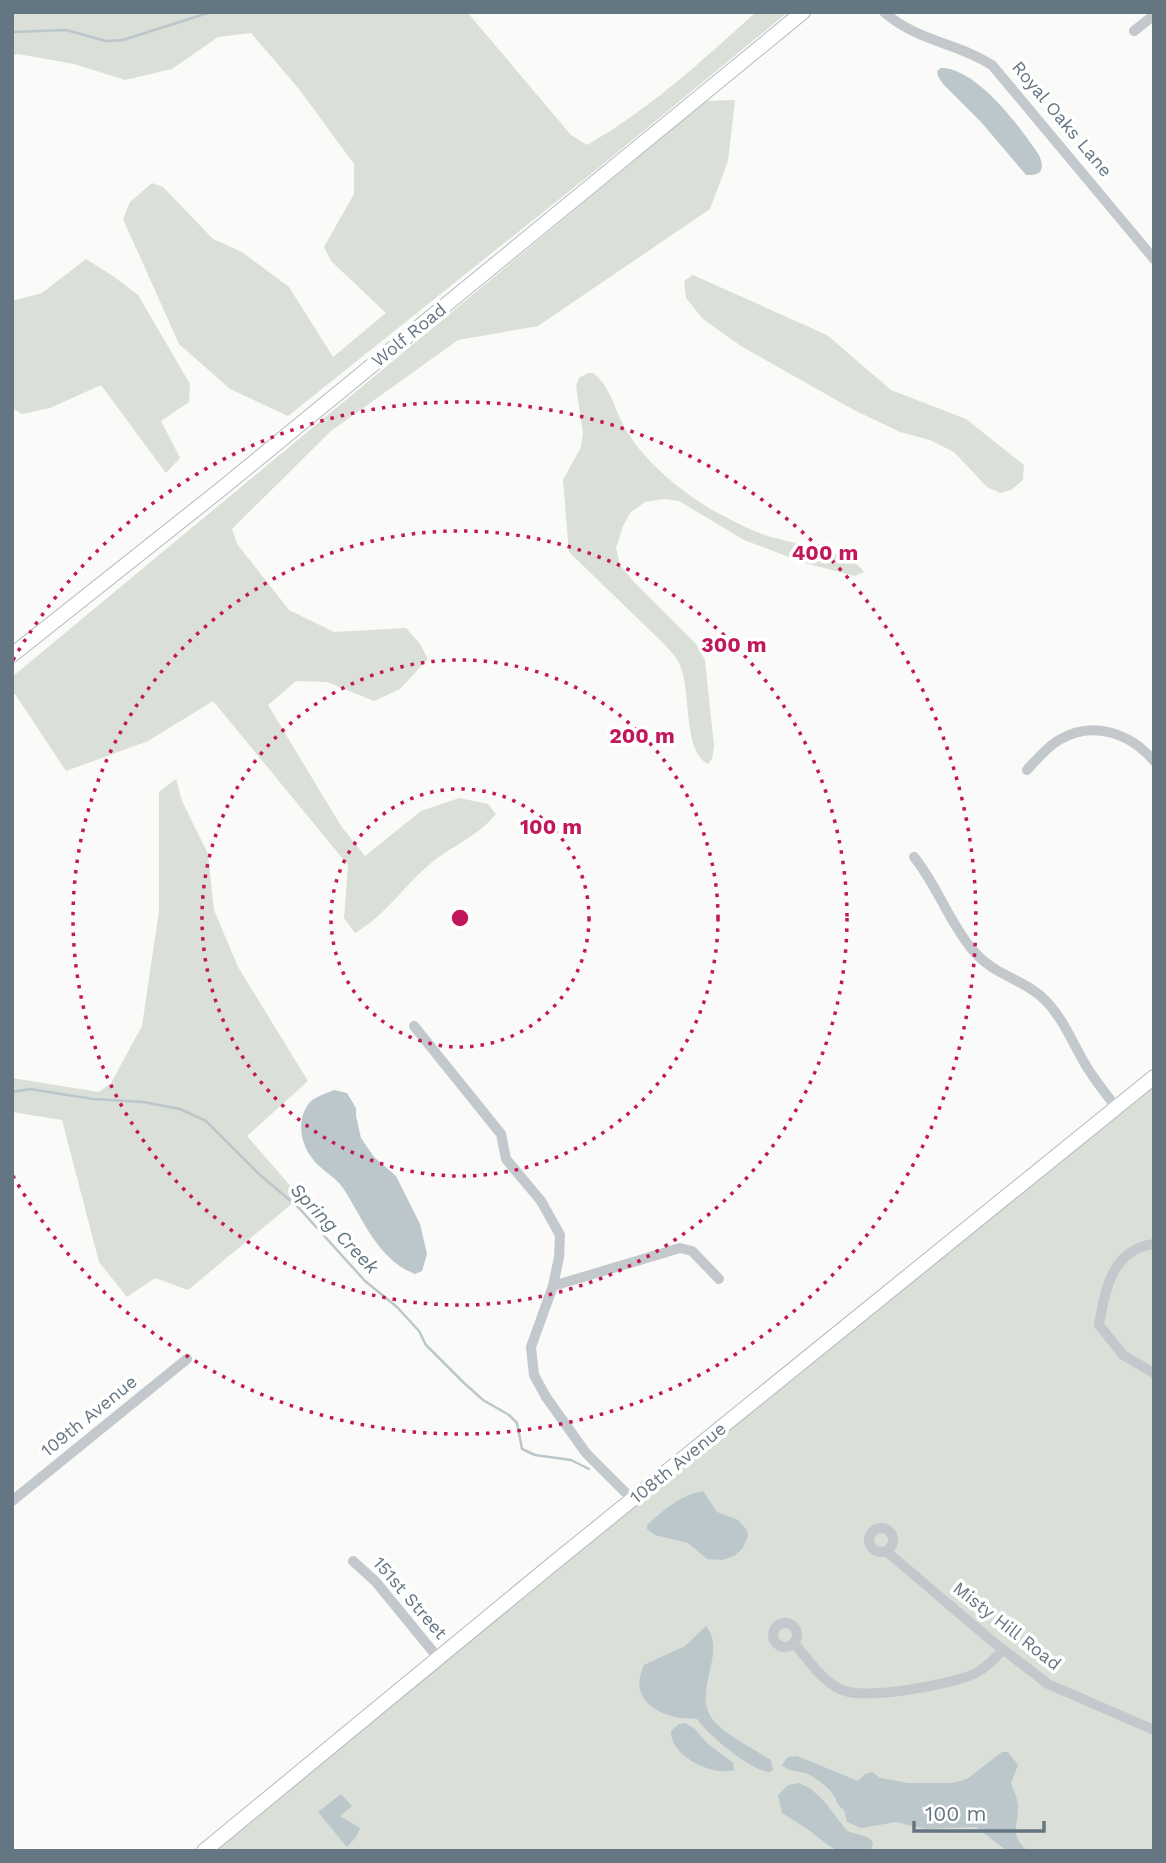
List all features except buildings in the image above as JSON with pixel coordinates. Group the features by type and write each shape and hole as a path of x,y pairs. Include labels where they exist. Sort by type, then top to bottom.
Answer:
{"street":[{"name":"Wolf Road","path":"12,655 220,490 803,12"},
{"name":"Royal Oaks Lane","path":"884,12 916,34 966,50 992,65 1154,259"},
{"path":"1134,31 1154,15"},
{"path":"1027,770 1060,740 1088,730 1123,735 1137,744 1154,761"},
{"path":"914,857 929,875 968,945 992,969 1043,998 1065,1025 1096,1082 1116,1107"},
{"path":"414,1027 501,1134 506,1159 541,1201 560,1235 553,1286 531,1347 534,1375 546,1397 586,1453 633,1500"},
{"name":"108th Avenue","path":"204,1851 1154,1077"},
{"path":"1154,1244 1139,1246 1114,1268 1099,1325 1123,1355 1154,1373"},
{"path":"553,1286 680,1248 692,1251 719,1279"},
{"name":"109th Avenue","path":"12,1501 187,1359"},
{"name":"Misty Hill Road","path":"886,1551 1048,1684 1154,1730"},
{"name":"151st Street","path":"353,1561 376,1582 439,1659"},
{"path":"794,1643 825,1679 854,1694 877,1694 958,1679 976,1673 1003,1649"}],"shaded area":[{"path":"12,12 467,12 571,135 587,145 654,100 756,12 788,12 602,165 288,416 230,389 179,344 123,219 130,202 152,183 163,187 213,239 242,252 289,287 333,357 386,313 331,261 324,247 354,194 354,164 299,89 251,33 218,37 172,69 125,80 74,64 18,54 12,56"},
{"path":"941,68 969,78 996,101 1039,155 1042,168 1039,173 1026,175 981,122 943,84 937,71"},
{"path":"735,100 728,161 710,209 538,326 458,340 331,431 232,529 237,544 289,610 334,632 406,628 420,644 428,659 400,689 374,701 327,682 296,681 268,705 341,826 365,856 421,811 459,798 488,804 496,814 475,834 435,860 377,917 355,933 344,918 348,865 213,701 148,741 66,771 15,694 12,695 12,677 706,101"},
{"path":"86,259 138,295 190,384 189,402 161,421 180,458 166,473 101,385 50,408 22,414 12,408 12,301 42,293"},
{"path":"693,275 827,335 891,390 966,419 1024,465 1023,480 1011,490 1000,493 987,487 954,452 930,440 900,432 854,410 741,346 703,319 686,298 684,281"},
{"path":"593,373 605,386 624,426 645,456 691,496 752,530 834,554 857,565 864,572 855,576 805,563 744,540 679,501 664,499 645,502 630,513 616,548 620,565 696,644 705,660 714,746 712,759 708,764 694,745 685,686 677,659 569,552 563,480 581,447 583,432 576,386 579,378"},
{"path":"176,779 182,801 208,854 214,910 238,967 308,1081 247,1136 300,1197 188,1290 155,1278 127,1297 99,1262 62,1120 12,1112 12,1078 99,1092 111,1083 142,1026 159,911 159,792"},
{"path":"1154,1078 1154,1851 211,1851"},
{"path":"334,1090 347,1093 356,1108 361,1138 374,1157 396,1176 420,1224 427,1254 422,1271 415,1274 391,1259 381,1249 343,1188 308,1152 302,1138 303,1115 312,1100"},
{"path":"703,1491 717,1512 738,1520 747,1530 748,1536 742,1549 734,1556 722,1560 707,1559 688,1543 655,1535 647,1529 647,1525 673,1504"},
{"path":"706,1626 712,1636 713,1648 707,1685 707,1709 713,1720 725,1731 771,1760 773,1770 769,1772 751,1765 730,1751 697,1719 665,1714 644,1699 639,1684 644,1665 685,1646"},
{"path":"685,1723 733,1763 734,1770 705,1767 677,1749 671,1731 679,1724"},
{"path":"1002,1752 1008,1752 1018,1765 1011,1783 1018,1804 1016,1835 1028,1851 1007,1851 976,1827 925,1829 896,1822 861,1828 847,1822 844,1810 823,1784 809,1775 782,1765 788,1757 797,1756 858,1781 865,1774 872,1772 880,1778 908,1783 952,1783 967,1779"},
{"path":"799,1783 811,1789 824,1801 847,1831 867,1837 873,1842 872,1848 869,1851 838,1851 782,1813 778,1795 788,1785"},
{"path":"341,1794 352,1806 340,1816 360,1828 347,1847 318,1812"}],"waterway":[{"path":"12,32 66,30 106,41 123,40 211,12"},
{"name":"Spring Creek","path":"12,1092 30,1089 93,1099 143,1102 180,1109 206,1121 260,1175 299,1208 365,1281 397,1307 419,1331 426,1345 463,1382 483,1400 509,1415 517,1423 522,1449 535,1455 571,1460 589,1469"}]}
